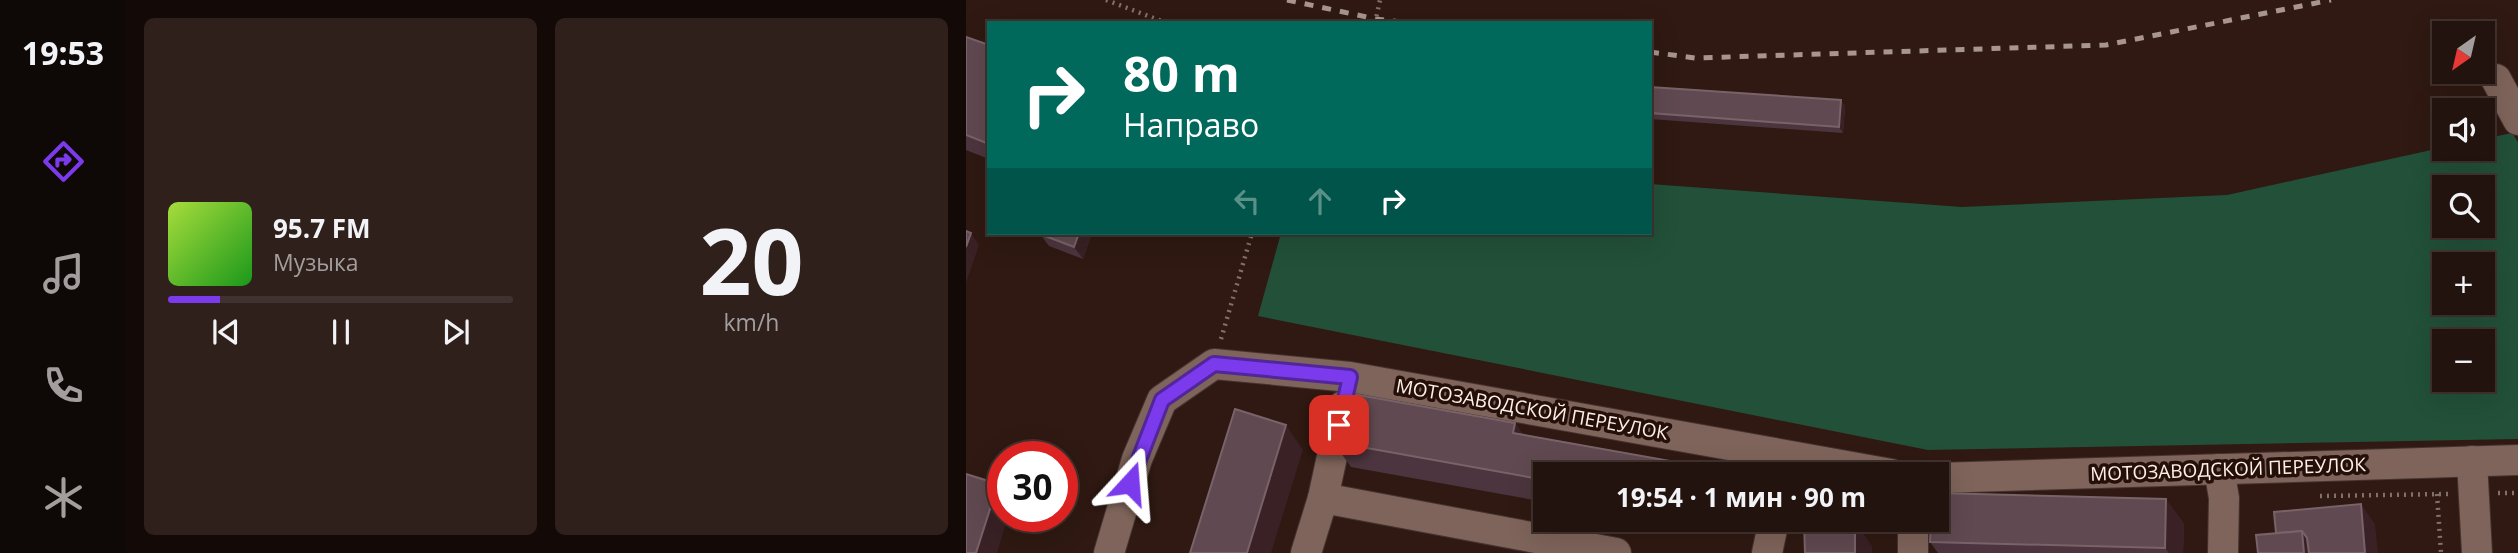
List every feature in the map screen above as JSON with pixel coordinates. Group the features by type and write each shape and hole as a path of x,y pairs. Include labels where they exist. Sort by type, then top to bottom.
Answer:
{"street":[{"path":"2496,79 2518,120"},
{"path":"1109,553 1137,459 1162,400 1214,364"},
{"name":"МОТОЗАВОДСКОЙ ПЕРЕУЛОК","path":"1214,364 1350,377 1775,462"},
{"path":"1306,553 1323,498 1350,377"},
{"name":"МОТОЗАВОДСКОЙ ПЕРЕУЛОК","path":"1949,478 2518,460"},
{"path":"2472,461 2477,553"},
{"path":"2220,469 2224,498 2223,553"},
{"path":"1323,498 1616,553"},
{"path":"1767,553 1771,532"},
{"path":"1913,532 1913,553"}],"path":[{"path":"1105,0 1162,21"},
{"path":"1375,21 1380,0"},
{"path":"1214,364 1251,235"},
{"path":"2317,496 2518,493"},
{"path":"2437,494 2441,553"}],"green space":[{"path":"2512,133 2518,142 2518,439 1928,450 1258,316 1280,235 1652,235 1652,184 1962,207 2227,195 2432,150 2432,161 2495,161 2495,137"}],"building":[{"path":"966,37 987,44 987,143 966,135"},
{"path":"1652,87 1841,100 1839,127 1652,113"},
{"path":"966,231 971,233 966,247"},
{"path":"1043,235 1078,235 1074,247"},
{"path":"1342,392 1515,423 1513,433 1676,462 1533,462 1533,478 1333,442"},
{"path":"1235,409 1286,425 1247,553 1190,553"},
{"path":"966,474 987,481 987,518 976,553 966,553"},
{"path":"1949,493 2166,499 2165,548 1930,542 1930,532 1949,532"},
{"path":"2361,504 2365,553 2309,553 2307,538 2302,531 2276,533 2274,512"},
{"path":"2302,531 2304,553 2258,553 2256,535"},
{"path":"1804,532 1855,532 1855,553 1805,553"}],"railway":[{"path":"1287,0 1394,21"},
{"path":"1652,52 1695,58 2106,45 2331,0"}],"route":[{"path":"1130,483 1137,459 1162,400 1214,364 1350,377 1339,425"}]}
